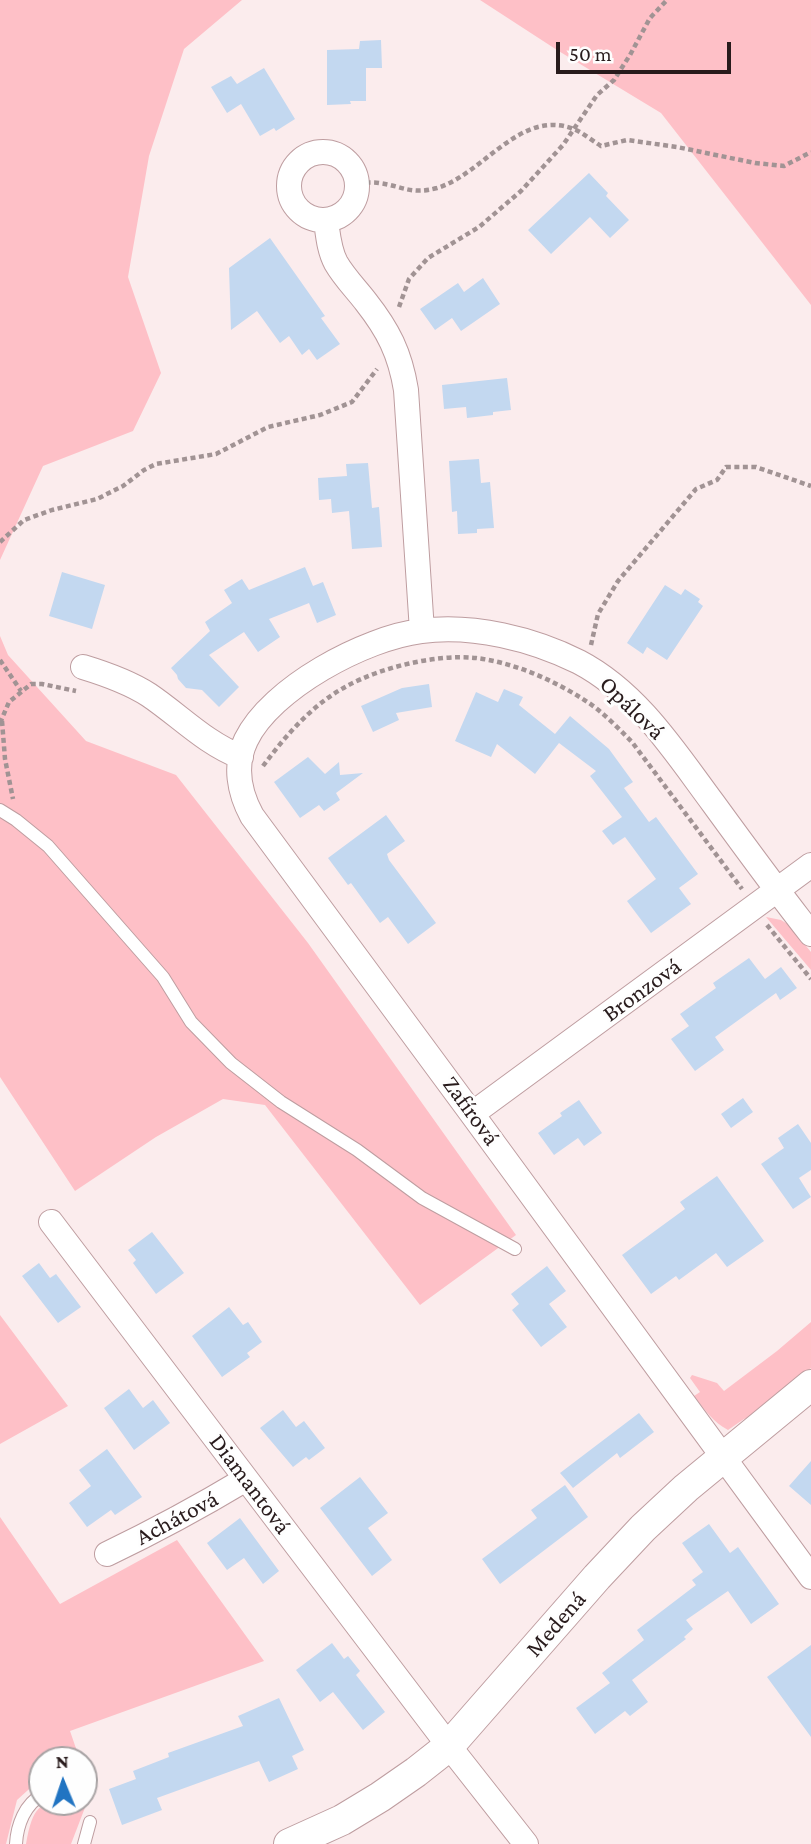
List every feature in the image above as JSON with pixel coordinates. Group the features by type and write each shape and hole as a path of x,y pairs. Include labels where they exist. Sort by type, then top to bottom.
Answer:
{"street":[{"path":"319,152 340,157 355,173 357,183 356,194 346,212 326,221 303,214 290,195 289,184 298,162 319,152"},
{"path":"326,221 336,262 383,325 402,366 406,390 422,631"},
{"name":"Opálová","path":"309,676 328,664 375,643 422,631 476,632 505,636 530,642 581,663 625,696 648,718 811,934"},
{"path":"83,667 126,682 149,695 222,750 241,757"},
{"name":"Zafírová","path":"309,676 289,691 257,723 246,740 239,781 243,800 252,816 811,1577"},
{"name":"Bronzová","path":"472,1114 811,866"},
{"name":"Diamantová","path":"51,1222 526,1844"},
{"name":"Medená","path":"291,1844 342,1820 380,1797 449,1746 643,1528 686,1488 811,1385"},
{"name":"Achátová","path":"107,1554 175,1520 246,1479"}],"lane":[{"path":"0,810 48,846 163,977 191,1022 231,1063 281,1102 357,1150 422,1198 514,1249"},
{"path":"16,1844 21,1821 28,1806"},
{"path":"84,1844 90,1822"}],"path":[{"path":"0,542 24,520 97,499 156,464 216,454 268,427 320,415 352,402 395,346 396,323 402,295 409,279 428,258 479,227 521,191 563,145 597,95 614,80 650,18 667,0"},
{"path":"357,183 379,183 420,191 438,187 460,178 527,130 547,124 574,129 601,146 627,140 755,163 784,166 811,152"},
{"path":"591,670 591,643 598,614 618,581 696,489 717,480 726,467 756,467 811,486"},
{"path":"259,775 282,741 303,719 346,686 377,673 411,664 474,658 503,663 563,687 591,704 623,733 743,890"},
{"path":"0,660 21,691"},
{"path":"16,820 1,722 9,702 31,684 81,692"},
{"path":"764,922 811,978"}],"shaded area":[{"path":"0,0 242,0 184,49 149,156 128,277 161,373 133,431 43,466 0,560"},
{"path":"480,0 811,0 811,305 661,113"},
{"path":"0,636 8,655 86,741 176,775 308,943 516,1235 420,1305 265,1105 223,1099 156,1137 75,1191 0,1077"},
{"path":"766,917 789,925 811,952 811,970"},
{"path":"0,1315 68,1406 0,1444"},
{"path":"811,1322 811,1368 756,1415 744,1419 728,1430 713,1419 694,1396 700,1392 690,1378 692,1375 717,1383 724,1391"},
{"path":"0,1517 60,1604 177,1540 264,1661 70,1731 75,1746 28,1746 28,1790 17,1800 6,1844 0,1844"},
{"path":"82,1816 71,1844 26,1844 33,1818"}],"building":[{"path":"381,40 382,68 366,68 366,101 327,105 327,50 359,49 360,41"},
{"path":"264,68 295,119 276,131 274,128 260,136 241,104 227,113 211,87 231,76 237,84"},
{"path":"589,173 629,220 610,238 590,217 551,254 528,230"},
{"path":"270,238 325,316 321,318 340,344 317,360 309,349 302,355 289,336 280,343 257,311 231,330 229,268"},
{"path":"483,278 500,304 461,331 452,318 435,330 420,309 458,283 464,292"},
{"path":"507,378 511,410 467,418 466,407 444,409 442,385"},
{"path":"479,459 481,483 490,482 494,528 477,529 477,533 458,534 457,511 452,512 449,461"},
{"path":"368,463 372,508 379,507 382,547 352,549 349,511 332,513 331,499 319,500 318,478 347,476 346,464"},
{"path":"305,567 313,586 323,582 336,615 317,623 309,603 269,619 280,637 258,652 244,632 209,655 239,687 219,707 202,690 186,688 171,668 210,631 205,622 232,603 224,590 242,579 249,590"},
{"path":"62,572 105,585 92,629 49,616"},
{"path":"665,585 681,595 685,589 700,599 698,602 703,606 667,660 647,647 643,654 627,643"},
{"path":"429,684 432,707 396,713 399,720 373,732 361,706 402,688"},
{"path":"504,689 523,697 519,705 555,734 570,716 609,749 633,782 624,788 649,822 656,817 698,874 679,888 691,904 651,933 627,901 656,879 625,837 613,845 602,831 622,817 590,776 596,771 559,743 535,774 497,744 491,757 455,741 476,692 498,702"},
{"path":"308,757 325,774 339,762 340,775 363,773 336,793 340,800 324,811 319,805 300,818 274,782"},
{"path":"386,815 405,841 387,854 389,860 436,923 408,944 388,917 380,923 351,883 348,885 328,858"},
{"path":"749,958 765,979 781,967 797,988 780,1000 776,993 715,1037 724,1050 695,1071 671,1039 689,1026 680,1014 716,988 713,983"},
{"path":"743,1098 753,1112 731,1128 721,1114"},
{"path":"579,1100 602,1133 584,1146 578,1138 554,1155 538,1133"},
{"path":"798,1124 811,1143 811,1170 799,1178 811,1197 793,1209 761,1164 784,1148 778,1138"},
{"path":"717,1176 764,1241 727,1267 716,1253 679,1280 676,1276 651,1294 622,1255 685,1209 680,1202"},
{"path":"152,1232 184,1273 156,1294 133,1263 136,1260 128,1250"},
{"path":"39,1263 50,1278 56,1274 81,1307 58,1323 22,1276"},
{"path":"547,1266 566,1291 549,1304 567,1327 541,1347 512,1310 519,1304 511,1294"},
{"path":"229,1307 243,1325 248,1322 262,1342 247,1353 250,1357 222,1377 192,1336"},
{"path":"129,1389 143,1408 153,1400 170,1423 134,1450 104,1408"},
{"path":"283,1410 296,1427 304,1421 325,1448 309,1460 306,1457 293,1467 260,1428"},
{"path":"639,1413 654,1432 620,1458 617,1453 573,1488 560,1473"},
{"path":"107,1449 142,1497 115,1515 111,1510 87,1527 69,1503 91,1486 79,1470"},
{"path":"811,1461 811,1505 789,1486"},
{"path":"360,1477 388,1513 368,1528 392,1560 372,1576 320,1508"},
{"path":"565,1485 588,1517 500,1584 482,1559 537,1518 531,1510"},
{"path":"240,1518 279,1571 263,1584 244,1558 227,1570 207,1543"},
{"path":"709,1524 730,1553 738,1547 779,1604 751,1624 728,1591 686,1620 693,1629 684,1637 686,1639 632,1680 648,1702 630,1716 625,1711 595,1734 576,1708 610,1683 602,1673 644,1640 637,1630 696,1585 692,1580 703,1572 682,1543"},
{"path":"332,1643 344,1659 348,1656 360,1671 356,1675 385,1712 363,1730 333,1692 320,1702 296,1670"},
{"path":"811,1645 811,1737 767,1677"},
{"path":"279,1698 304,1750 292,1756 298,1769 269,1782 259,1761 157,1798 162,1810 122,1825 109,1789 136,1779 133,1771 169,1757 168,1753 243,1726 238,1716"}]}
